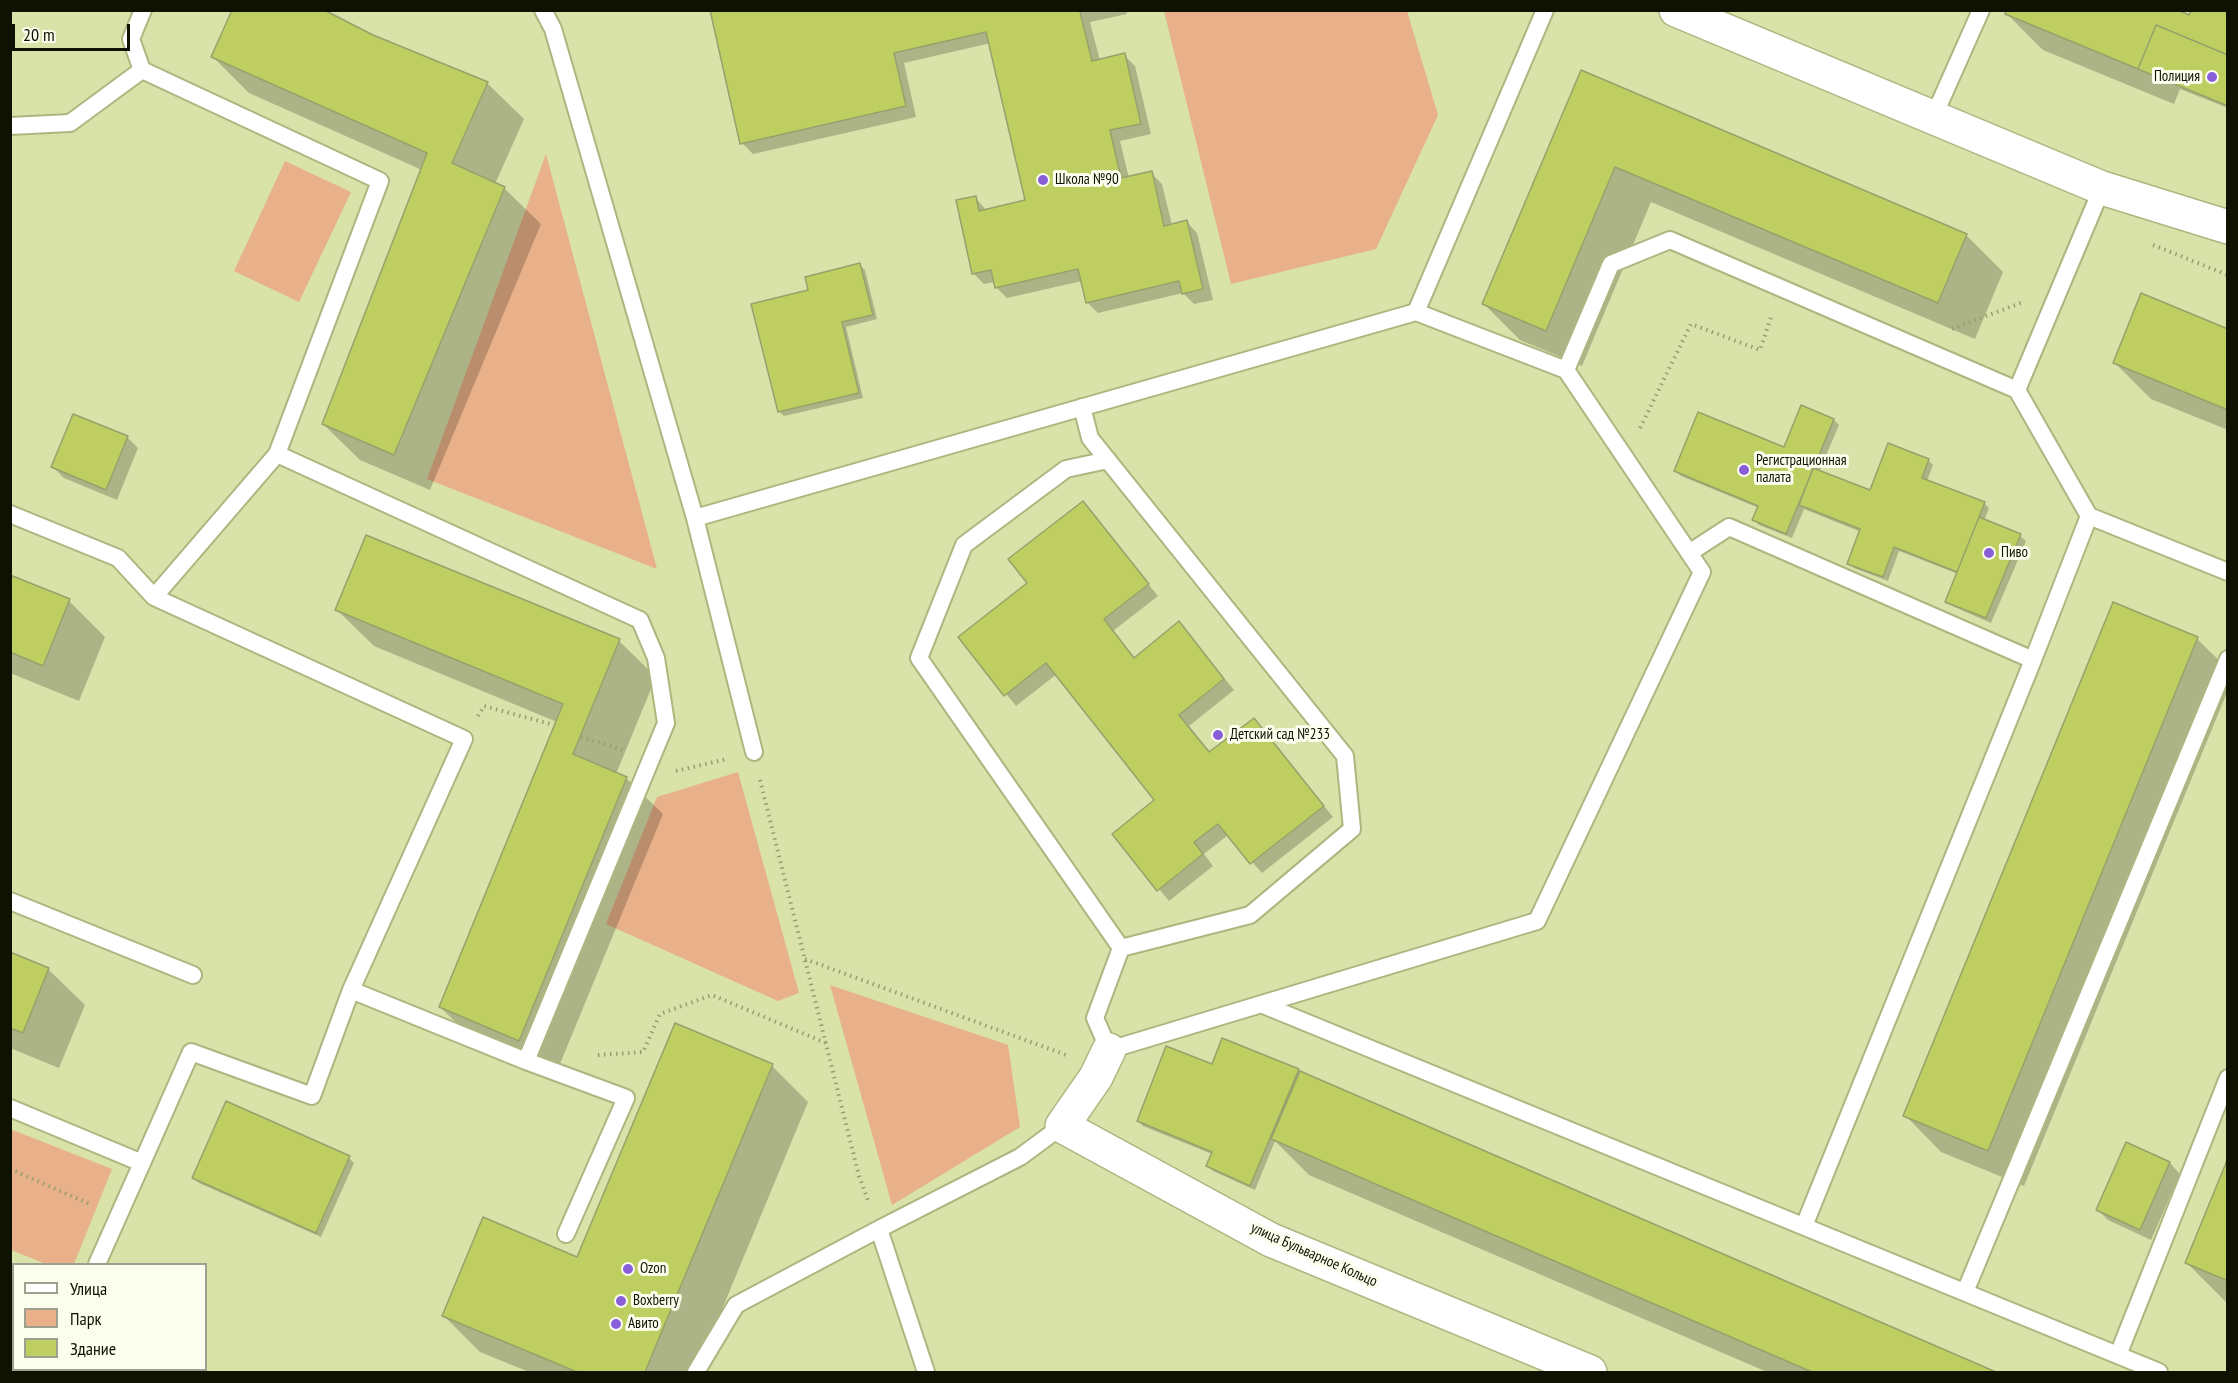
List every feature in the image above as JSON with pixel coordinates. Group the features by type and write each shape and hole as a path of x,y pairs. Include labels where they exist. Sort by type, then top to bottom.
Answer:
{"street":[{"path":"1676,10 2102,188 2228,227"},
{"path":"1062,1126 1105,1059"},
{"name":"улица Бульварное Кольцо","path":"1062,1126 1271,1240 1590,1372"}],"lane":[{"path":"143,10 131,39 142,70 380,181 277,454 154,597"},
{"path":"543,10 553,29 695,518 753,752"},
{"path":"1416,312 1545,10"},
{"path":"1933,118 1981,10"},
{"path":"10,126 70,123 142,70"},
{"path":"2017,390 2102,188"},
{"path":"1566,370 1611,264 1670,240 2017,390 2089,516 2228,573"},
{"path":"695,518 1416,312 1566,370 1702,572 1537,921 1261,1004 1105,1059 1095,1018 1121,948"},
{"path":"1082,407 1090,438 1345,756 1352,829 1250,915 1121,948"},
{"path":"277,454 640,620 656,657 666,723 526,1061"},
{"path":"1108,460 1066,469 963,545 919,658 1121,948"},
{"path":"10,514 118,558 154,597 464,739 351,990 312,1096 191,1052 97,1263"},
{"path":"1804,1226 2089,516"},
{"path":"1689,553 1729,527 2033,660"},
{"path":"1965,1292 2228,658"},
{"path":"10,901 193,975"},
{"path":"351,990 526,1061 626,1098 566,1234"},
{"path":"1261,1004 2159,1372"},
{"path":"2118,1355 2228,1078"},
{"path":"10,1108 142,1163"},
{"path":"696,1372 736,1305 1020,1157 1062,1126"},
{"path":"879,1229 927,1372"}],"path":[{"path":"2142,241 2228,275"},
{"path":"1626,458 1691,324 1760,350 1781,288"},
{"path":"1912,344 2060,289"},
{"path":"464,739 484,706 554,725"},
{"path":"581,736 652,759"},
{"path":"644,779 753,752 859,1176 879,1229"},
{"path":"805,959 1105,1059"},
{"path":"596,1056 643,1052 660,1014 712,995 826,1043"},
{"path":"10,1169 118,1217"}],"green space":[{"path":"1164,11 1407,11 1438,115 1376,249 1231,284"},
{"path":"546,154 657,569 427,479"},
{"path":"285,161 351,192 299,302 234,271"},
{"path":"738,772 799,993 778,1001 606,924 657,797"},
{"path":"830,985 1008,1045 1020,1127 892,1205"},
{"path":"10,1129 112,1169 74,1263 44,1263 11,1250"}],"building":[{"path":"232,10 324,10 373,35 488,82 452,163 505,187 394,455 322,424 427,153 211,57"},
{"path":"710,10 1085,10 1080,12 1092,61 1125,53 1141,124 1110,130 1121,178 1152,171 1164,226 1187,220 1203,289 1182,294 1179,281 1086,303 1078,269 995,288 991,270 972,274 956,200 976,196 979,211 1025,200 986,32 894,53 906,106 740,144"},
{"path":"2006,10 2178,10 2189,15 2191,10 2228,10 2228,55 2156,25 2138,69 2005,14"},
{"path":"2156,25 2228,55 2228,106 2138,69"},
{"path":"1581,70 1967,234 1938,303 1615,167 1546,331 1482,304"},
{"path":"860,263 873,315 842,322 859,393 778,412 751,304 808,290 805,277"},
{"path":"2141,293 2228,329 2228,410 2113,363"},
{"name":"Регистрационная палата","path":"1801,405 1834,419 1786,534 1752,520 1758,506 1674,471 1698,412 1784,447"},
{"path":"73,414 128,436 106,490 51,467"},
{"path":"1888,443 1929,459 1922,478 1985,502 1957,572 1894,547 1883,577 1847,564 1860,529 1799,505 1813,468 1870,490"},
{"path":"1083,501 1149,584 1104,619 1134,658 1179,621 1224,679 1179,715 1209,752 1254,718 1324,806 1250,864 1218,824 1194,842 1203,854 1157,891 1112,834 1154,800 1136,777 1046,663 1004,696 958,637 1027,583 1008,559"},
{"name":"Пиво","path":"1979,517 2021,534 1986,618 1945,602"},
{"path":"366,535 620,639 573,754 627,777 519,1041 439,1007 563,704 335,610"},
{"path":"10,575 70,599 43,666 10,652"},
{"path":"2113,602 2198,637 1988,1151 1903,1116"},
{"path":"10,952 49,968 23,1033 10,1028"},
{"path":"675,1023 773,1064 645,1372 577,1372 442,1316 483,1217 577,1257"},
{"path":"1222,1038 1299,1069 1250,1186 1206,1166 1212,1152 1137,1121 1166,1046 1212,1064"},
{"path":"1300,1071 1996,1372 1812,1372 1271,1139"},
{"path":"226,1101 350,1156 316,1233 192,1178"},
{"path":"2126,1142 2170,1162 2140,1230 2096,1210"},
{"path":"2228,1158 2228,1281 2185,1263"}],"place":[{"name":"Полиция","path":"2212,77"},
{"name":"Школа №90","path":"1043,180"},
{"name":"Регистрационная палата","path":"1744,470"},
{"name":"Пиво","path":"1989,553"},
{"name":"Детский сад №233","path":"1218,735"},
{"name":"Ozon","path":"628,1269"},
{"name":"Boxberry","path":"621,1301"},
{"name":"Авито","path":"616,1324"}]}
